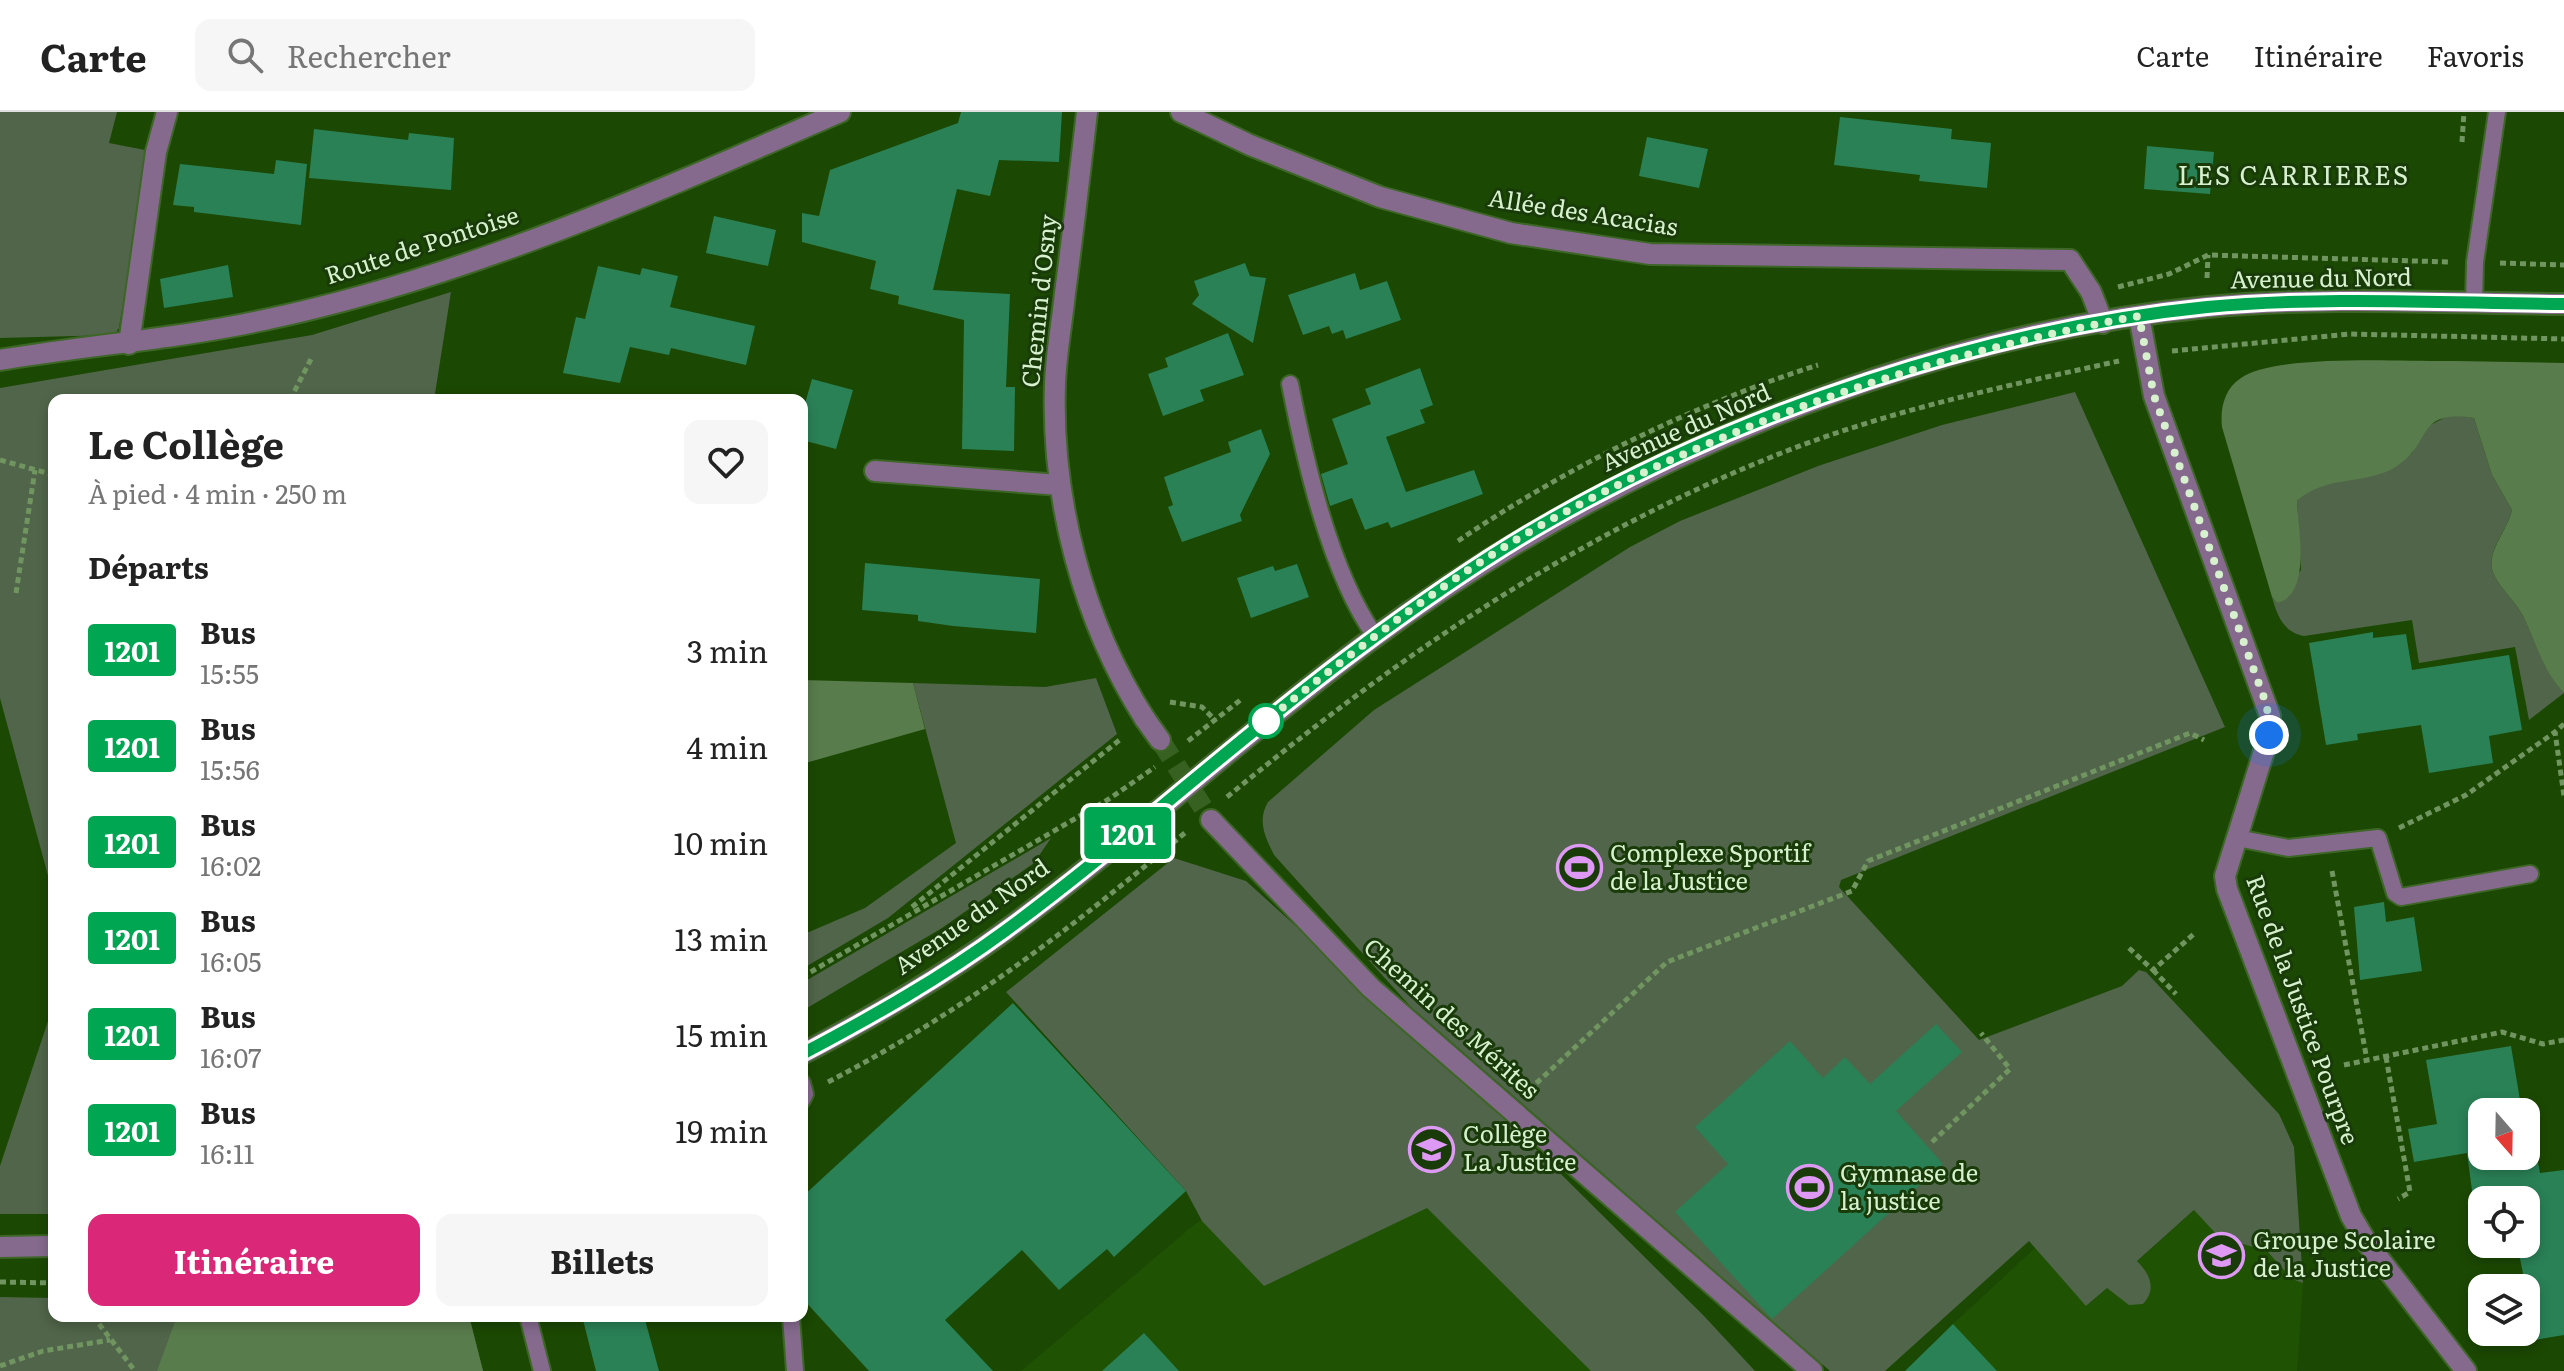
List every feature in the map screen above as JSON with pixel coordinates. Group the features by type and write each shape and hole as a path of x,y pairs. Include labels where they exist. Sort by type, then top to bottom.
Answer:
{"street":[{"path":"129,344 156,152 167,112"},
{"name":"Route de Pontoise","path":"0,360 129,344 265,320 414,279 670,186 840,112"},
{"name":"Chemin d'Osny","path":"1087,112 1055,384 1060,485 1077,565 1114,667 1145,719"},
{"name":"Allée des Acacias","path":"1181,112 1250,145 1380,197 1511,233 1650,254 2070,260 2091,292 2103,323"},
{"name":"Avenue du Nord","path":"808,1051 874,1016 1006,931 1375,636 1472,569 1552,519 1725,436 1816,399 1930,363 2139,316 2262,304 2564,304"},
{"name":"Rue de la Justice Pourpre","path":"2139,316 2154,396 2270,716 2269,735 2225,876 2227,889 2351,1216 2367,1243 2466,1371"},
{"path":"875,471 1060,485"},
{"path":"1145,719 1160,740"},
{"name":"Chemin des Mérites","path":"1203,823 1371,988 1812,1371"},
{"path":"0,1247 48,1246"}],"lane":[{"path":"2474,303 2475,262 2497,112"},
{"path":"1290,384 1306,468 1358,612 1375,636"},
{"path":"2237,838 2288,848 2378,838 2395,893 2401,897 2530,874"},
{"path":"530,1322 542,1371"},
{"path":"791,1322 795,1371"}],"path":[{"path":"2208,255 2564,265"},
{"path":"1225,799 1346,704 1498,596 1664,503 1771,457 1848,429 1953,398 2145,355 2350,334 2564,339"},
{"path":"293,394 312,357"},
{"path":"0,460 48,473"},
{"path":"16,593 35,470"},
{"path":"1131,696 1202,707 1215,720 1182,745"},
{"path":"898,918 1145,719"},
{"path":"2378,838 2466,795 2564,724"},
{"path":"2555,732 2564,796"},
{"path":"1511,1107 1652,973 1687,951 1852,891 1868,861 2190,733 2204,740"},
{"path":"808,973 898,918 1109,799 1160,763"},
{"path":"808,1090 870,1060 986,989 1059,938 1203,823"},
{"path":"2332,871 2367,1060"},
{"path":"2153,970 2195,933"},
{"path":"2129,948 2176,994"},
{"path":"2344,1065 2502,1032 2543,1044 2564,1040"},
{"path":"1932,1142 2010,1069 1981,1033"},
{"path":"2386,1057 2410,1192 2398,1199"},
{"path":"0,1282 48,1283"},
{"path":"97,1322 135,1371"},
{"path":"0,1366 43,1351 110,1340"}],"shaded area":[{"path":"0,112 117,112 109,143 145,150 146,163 119,328 114,335 0,338"},
{"path":"451,292 435,394 48,394 48,876 0,698 0,388 312,335"},
{"path":"2344,360 2564,363 2564,693 2545,666 2523,616 2497,581 2492,569 2493,554 2512,510 2492,475 2474,418 2442,418 2433,423 2416,448 2397,466 2373,476 2321,487 2297,501 2299,574 2288,597 2277,603 2272,597 2222,427 2223,406 2231,388 2241,378 2259,370 2283,365"},
{"name":"Complexe Sportif de la Justice","path":"2075,392 2225,727 1841,880 1839,887 1979,1040 2122,986 2139,970 2146,972 2279,1114 2294,1147 2303,1283 2292,1279 2267,1251 2219,1237 2194,1210 2137,1261 2151,1287 2143,1304 2129,1305 2107,1288 2086,1306 2029,1241 1885,1371 1830,1371 1410,1006 1274,855 1265,835 1263,816 1268,802 1374,710 1630,547 1680,521 1818,466 1942,425"},
{"path":"2451,414 2474,418 2492,475 2512,510 2493,554 2492,569 2497,581 2523,616 2545,665 2564,693 2529,720 2515,647 2419,663 2412,620 2304,636 2286,627 2272,597 2277,603 2301,570 2297,501 2312,488 2354,478 2412,453 2425,428"},
{"path":"1096,678 1117,734 888,918 808,965 808,932 865,908 956,843 913,683 1045,687"},
{"path":"808,680 913,683 925,729 808,762"},
{"path":"1051,838 1034,863 942,928 808,1007 808,980"},
{"path":"1174,858 1246,881 1460,1074 1704,1316 1755,1371 1591,1371 1427,1208 1264,1286 1202,1221 1186,1191 1006,992"},
{"path":"48,1021 48,1214 0,1214 0,1166"},
{"name":"Collège La Justice","path":"1460,1074 1704,1316 1755,1371 1021,1371 1195,1224"},
{"name":"Groupe Scolaire de la Justice","path":"2261,1151 2303,1283 2297,1371 1932,1371 1953,1324 2035,1248 2087,1306"},
{"path":"0,1297 48,1298 48,1322 471,1322 483,1371 0,1371"},
{"path":"175,1322 471,1322 483,1371 157,1371"}],"building":[{"path":"961,112 1062,112 1059,162 999,160 990,196 957,189 933,290 1010,294 1006,387 1015,387 1014,451 962,449 964,320 898,304 899,296 870,289 876,261 802,242 802,213 819,216 830,170 958,123"},
{"path":"1840,117 1952,129 1951,139 1991,143 1987,188 1919,181 1920,175 1834,165"},
{"path":"314,129 408,140 409,133 454,138 451,190 309,178"},
{"path":"1647,137 1708,149 1699,188 1639,176"},
{"path":"2147,146 2214,152 2210,194 2144,189"},
{"path":"276,160 307,164 301,225 194,212 194,207 173,205 180,164 274,174"},
{"path":"714,216 776,230 768,266 706,253"},
{"path":"1245,263 1250,276 1266,278 1253,343 1192,304 1199,295 1194,281"},
{"path":"228,265 233,297 164,308 160,279"},
{"path":"598,266 640,275 642,268 678,276 670,307 755,326 746,365 671,348 669,355 630,347 620,383 563,373 576,317 585,319"},
{"path":"1355,273 1360,290 1387,281 1401,320 1346,339 1343,330 1332,334 1329,326 1303,335 1288,295"},
{"path":"1228,333 1244,375 1200,390 1204,401 1163,416 1148,374 1168,367 1165,358"},
{"path":"1420,368 1433,405 1420,410 1425,423 1386,437 1406,492 1474,470 1483,494 1391,528 1388,522 1365,530 1352,498 1330,506 1321,474 1348,464 1332,419 1371,404 1365,389"},
{"path":"812,379 853,390 836,449 808,442 808,394"},
{"path":"1261,429 1270,454 1240,515 1242,521 1182,542 1168,507 1173,505 1164,477 1231,452 1228,442"},
{"path":"865,563 1040,579 1036,633 953,626 918,621 918,615 862,610"},
{"path":"1297,564 1309,597 1251,618 1237,578 1273,566 1275,571"},
{"path":"2373,632 2373,638 2406,634 2412,670 2509,655 2522,730 2489,736 2493,763 2429,773 2421,725 2357,734 2358,740 2326,745 2309,643"},
{"path":"2384,902 2386,922 2414,917 2422,971 2360,980 2354,907"},
{"path":"1013,1003 1186,1191 1114,1257 1107,1249 1059,1290 1022,1250 945,1320 993,1371 869,1371 808,1305 808,1191"},
{"name":"Gymnase de la justice","path":"1936,1024 1962,1052 1896,1111 1943,1164 1772,1319 1675,1212 1728,1164 1695,1127 1790,1041 1823,1078 1845,1057 1870,1084"},
{"path":"2511,1046 2520,1098 2468,1098 2468,1160 2467,1153 2414,1162 2408,1129 2437,1124 2426,1060"},
{"path":"2469,1170 2539,1170 2540,1173 2564,1170 2564,1335 2540,1339 2540,1274 2523,1274 2520,1258 2540,1258 2540,1186 2471,1186"},
{"path":"584,1322 646,1322 659,1371 596,1371"},
{"path":"1953,1324 1997,1371 1905,1371"},
{"path":"1144,1333 1179,1371 1102,1371"}],"tunnel":[{"path":"1160,740 1211,820"}],"bus line":[{"name":"1201","path":"808,1051 874,1016 1006,931 1328,672 1472,569 1552,519 1725,436 1816,399 1930,363 1997,345 2139,316 2262,304 2564,304"}],"place":[{"name":"Complexe Sportif de la Justice","path":"1579,868"},
{"name":"Collège La Justice","path":"1432,1149"},
{"name":"Gymnase de la justice","path":"1809,1188"},
{"name":"Groupe Scolaire de la Justice","path":"2222,1255"}],"district":[{"name":"LES CARRIERES","path":"2294,176"}],"route":[{"path":"1266,721 1263,723 1375,636 1472,569 1552,519 1639,475 1816,399 1997,345 2139,316 2151,386 2267,706 2271,726 2269,735"}]}
